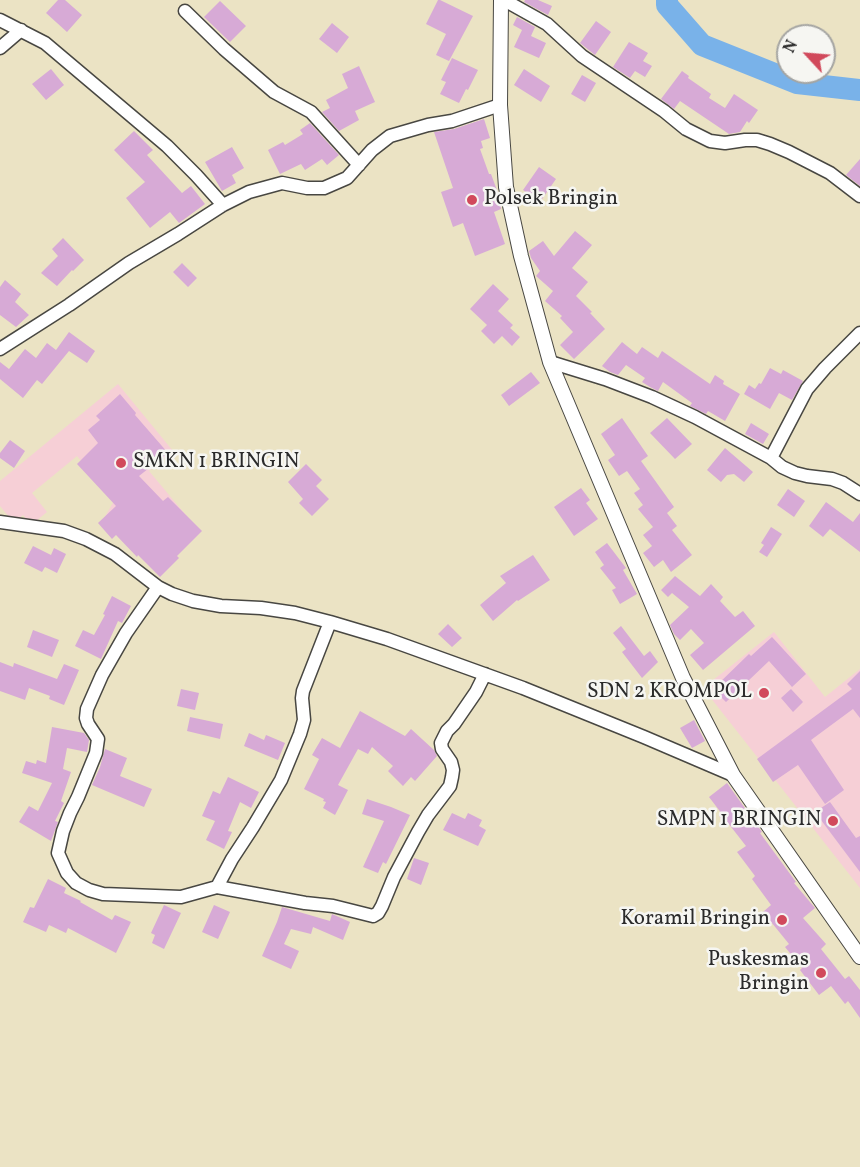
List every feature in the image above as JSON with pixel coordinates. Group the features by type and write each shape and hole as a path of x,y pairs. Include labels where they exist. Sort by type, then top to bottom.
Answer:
{"street":[{"path":"860,196 830,173 770,144 757,140 725,143 710,141 686,129 664,111 582,56 547,24 503,0 500,105 506,187 521,256 550,362 683,678 733,775 860,957"},
{"path":"185,12 224,50 274,92 311,112 359,165"},
{"path":"0,20 45,43 159,139 223,205"},
{"path":"0,48 21,30"},
{"path":"0,349 129,263 223,205 249,192 282,183 307,188 324,188 347,177 372,150 390,136 452,121 500,105"},
{"path":"771,458 807,389 860,333"},
{"path":"550,362 652,397 695,417 771,458 782,467 795,473 832,479 860,494"},
{"path":"0,522 64,531 86,539 115,554 159,587 193,601 220,606 261,608 295,613 387,639 524,688 733,775"},
{"path":"159,587 126,633 102,675 87,709 88,724 98,739 96,753 63,831 58,853 67,873 76,883 103,894 181,897 217,887 333,906 373,916 378,913 394,877 428,815 450,786 453,770 451,762 442,749 441,742 476,692 485,674"},
{"path":"217,887 281,780 304,720 303,691 330,622"}],"shaded area":[{"name":"SMKN 1 BRINGIN","path":"118,384 173,451 149,471 195,526 102,522 114,501 77,456 32,493 47,512 31,525 23,515 14,523 0,506 0,481"},
{"name":"SMPN 1 BRINGIN","path":"774,632 825,697 860,669 860,888 703,688"}],"building":[{"path":"58,0 65,0 82,15 67,32 46,13"},
{"path":"438,0 473,16 449,61 436,55 446,34 426,24"},
{"path":"525,0 538,0 552,6 548,15 524,2"},
{"path":"220,1 246,26 230,42 204,17"},
{"path":"517,17 535,27 531,36 546,43 539,58 514,47 522,30 513,25"},
{"path":"596,21 611,32 595,55 580,43"},
{"path":"332,23 349,37 337,53 319,39"},
{"path":"629,42 648,53 643,61 652,66 645,77 635,71 630,78 613,67"},
{"path":"452,58 478,70 459,103 440,94 446,82 441,80"},
{"path":"359,66 375,102 355,111 359,120 339,131 322,112 330,108 326,100 348,88 342,74"},
{"path":"51,69 64,85 46,100 32,84"},
{"path":"524,69 550,86 541,102 514,85"},
{"path":"682,71 711,94 709,98 725,108 734,94 758,110 740,132 729,134 680,101 674,109 661,99"},
{"path":"582,75 596,83 585,102 571,94"},
{"path":"484,119 490,138 481,141 483,148 480,149 498,193 501,209 494,212 505,244 475,256 463,223 453,227 441,192 453,188 434,132 454,129"},
{"path":"310,123 339,155 327,165 322,159 305,170 301,164 280,174 268,150 283,142 285,145 303,134 300,130"},
{"path":"134,131 153,150 147,155 182,193 191,186 205,204 179,223 170,212 150,228 126,198 145,182 114,150"},
{"path":"232,147 244,168 232,175 236,183 222,191 205,162"},
{"path":"860,159 860,186 846,175"},
{"path":"539,167 556,179 540,202 523,190"},
{"path":"575,231 592,245 572,268 588,282 576,296 605,329 574,359 560,345 573,332 560,318 562,316 545,301 553,291 536,276 540,271 529,251 543,241 554,256"},
{"path":"63,238 84,260 57,286 41,273 58,256 52,249"},
{"path":"182,263 197,278 188,287 173,272"},
{"path":"5,280 21,294 15,302 29,315 16,327 0,315 0,287"},
{"path":"493,284 509,299 498,311 513,325 510,328 520,337 512,346 502,336 494,344 481,331 487,325 470,309"},
{"path":"69,332 95,351 87,363 69,351 42,384 37,380 23,398 0,379 0,362 9,369 25,349 36,358 47,343 56,350"},
{"path":"622,342 637,354 642,347 658,358 662,351 710,384 715,375 724,381 723,384 740,394 725,421 708,411 706,414 690,406 692,403 663,382 658,391 650,387 642,382 645,378 626,365 618,375 602,366"},
{"path":"770,368 781,374 783,370 803,381 792,400 779,393 770,409 744,394 749,385 755,389 759,383 761,384"},
{"path":"531,372 540,383 509,406 501,395"},
{"path":"120,394 168,453 139,476 163,501 168,497 202,531 160,577 116,535 112,539 98,523 116,506 77,464 98,443 88,430 100,420 96,416"},
{"path":"622,418 648,456 641,461 674,507 667,513 677,526 672,530 692,555 671,572 663,560 654,567 643,553 652,546 643,535 653,527 638,509 643,505 634,493 640,489 627,471 619,476 608,460 615,455 601,434"},
{"path":"667,418 692,444 675,459 650,433"},
{"path":"751,423 769,434 763,444 745,434"},
{"path":"10,440 25,451 14,468 0,458 0,453"},
{"path":"725,448 753,472 744,482 734,474 727,475 721,482 707,470"},
{"path":"306,464 322,480 316,486 329,499 312,516 299,503 303,499 288,482"},
{"path":"581,488 590,500 586,503 598,519 574,536 554,507"},
{"path":"788,489 805,501 794,517 777,505"},
{"path":"826,502 853,522 860,513 860,552 830,529 823,537 809,526"},
{"path":"771,527 782,534 767,557 759,552 764,545 761,543"},
{"path":"607,543 626,568 623,570 637,594 620,604 612,590 616,588 600,568 604,565 595,552"},
{"path":"33,546 51,555 54,548 66,554 57,573 45,567 42,572 24,563"},
{"path":"533,555 550,580 517,600 493,621 480,605 506,583 500,576"},
{"path":"675,576 700,596 711,584 723,597 720,601 735,617 743,611 755,626 703,670 690,655 704,643 691,629 680,640 670,625 689,607 672,593 668,597 661,590"},
{"path":"112,596 131,606 122,623 118,621 101,659 75,646 83,630 94,635"},
{"path":"448,624 462,638 452,647 438,634"},
{"path":"621,626 644,656 650,651 658,662 642,678 622,652 626,649 613,633"},
{"path":"33,630 59,640 52,657 27,647"},
{"path":"772,637 806,674 792,687 769,661 726,702 713,689 749,654 751,656"},
{"path":"0,662 13,667 14,663 57,679 64,664 79,670 64,705 49,699 50,696 29,688 25,700 0,691"},
{"path":"860,671 860,718 853,709 811,740 844,790 825,804 798,765 773,782 757,759 852,689 847,684"},
{"path":"181,689 199,693 195,710 177,706"},
{"path":"791,689 803,702 793,712 781,698"},
{"path":"360,711 405,736 411,729 434,750 437,756 415,781 411,777 403,786 388,771 393,766 372,747 368,754 358,749 338,785 348,790 335,815 323,808 326,802 323,801 324,799 304,789 319,759 312,755 322,738 340,748"},
{"path":"190,717 223,724 220,739 187,731"},
{"path":"694,720 705,741 692,748 680,728"},
{"path":"52,727 84,733 89,740 87,752 67,748 63,769 71,772 61,801 64,803 55,821 58,822 51,841 19,822 29,806 38,811 52,783 22,773 26,761 36,764 37,760 46,763"},
{"path":"249,733 264,740 266,735 285,743 278,760 244,746"},
{"path":"105,749 127,758 120,776 152,789 144,807 92,785"},
{"path":"228,777 259,792 251,808 240,802 228,831 232,832 224,849 206,840 215,821 202,816 213,791 220,794"},
{"path":"727,783 796,882 794,883 815,908 803,918 826,944 821,949 845,979 849,976 860,990 860,1018 848,1001 845,1004 831,986 819,995 785,947 789,944 763,912 771,905 752,879 755,876 737,852 746,846 728,823 726,824 719,816 722,814 709,797"},
{"path":"367,799 410,815 386,864 383,862 378,873 363,867 384,821 362,814"},
{"path":"830,802 856,838 860,836 860,872 815,812"},
{"path":"452,813 465,819 468,813 482,820 479,826 486,830 478,846 443,830"},
{"path":"414,858 429,863 421,885 407,879"},
{"path":"48,879 66,888 64,893 112,920 115,915 131,922 116,953 68,928 66,933 49,925 46,932 23,922 30,907 34,908"},
{"path":"164,905 181,913 164,949 152,943 155,935 151,933"},
{"path":"214,905 230,912 218,939 202,932"},
{"path":"282,907 330,921 332,914 350,922 343,940 313,927 311,934 291,929 284,944 299,951 291,969 262,956"}],"waterway":[{"path":"667,0 667,5 702,45 797,83 860,90"}],"place":[{"name":"Polsek Bringin","path":"472,200"},
{"name":"SMKN 1 BRINGIN","path":"121,463"},
{"name":"SDN 2 KROMPOL","path":"764,693"},
{"name":"SMPN 1 BRINGIN","path":"833,821"},
{"name":"Koramil Bringin","path":"782,920"},
{"name":"Puskesmas Bringin","path":"821,973"}]}
